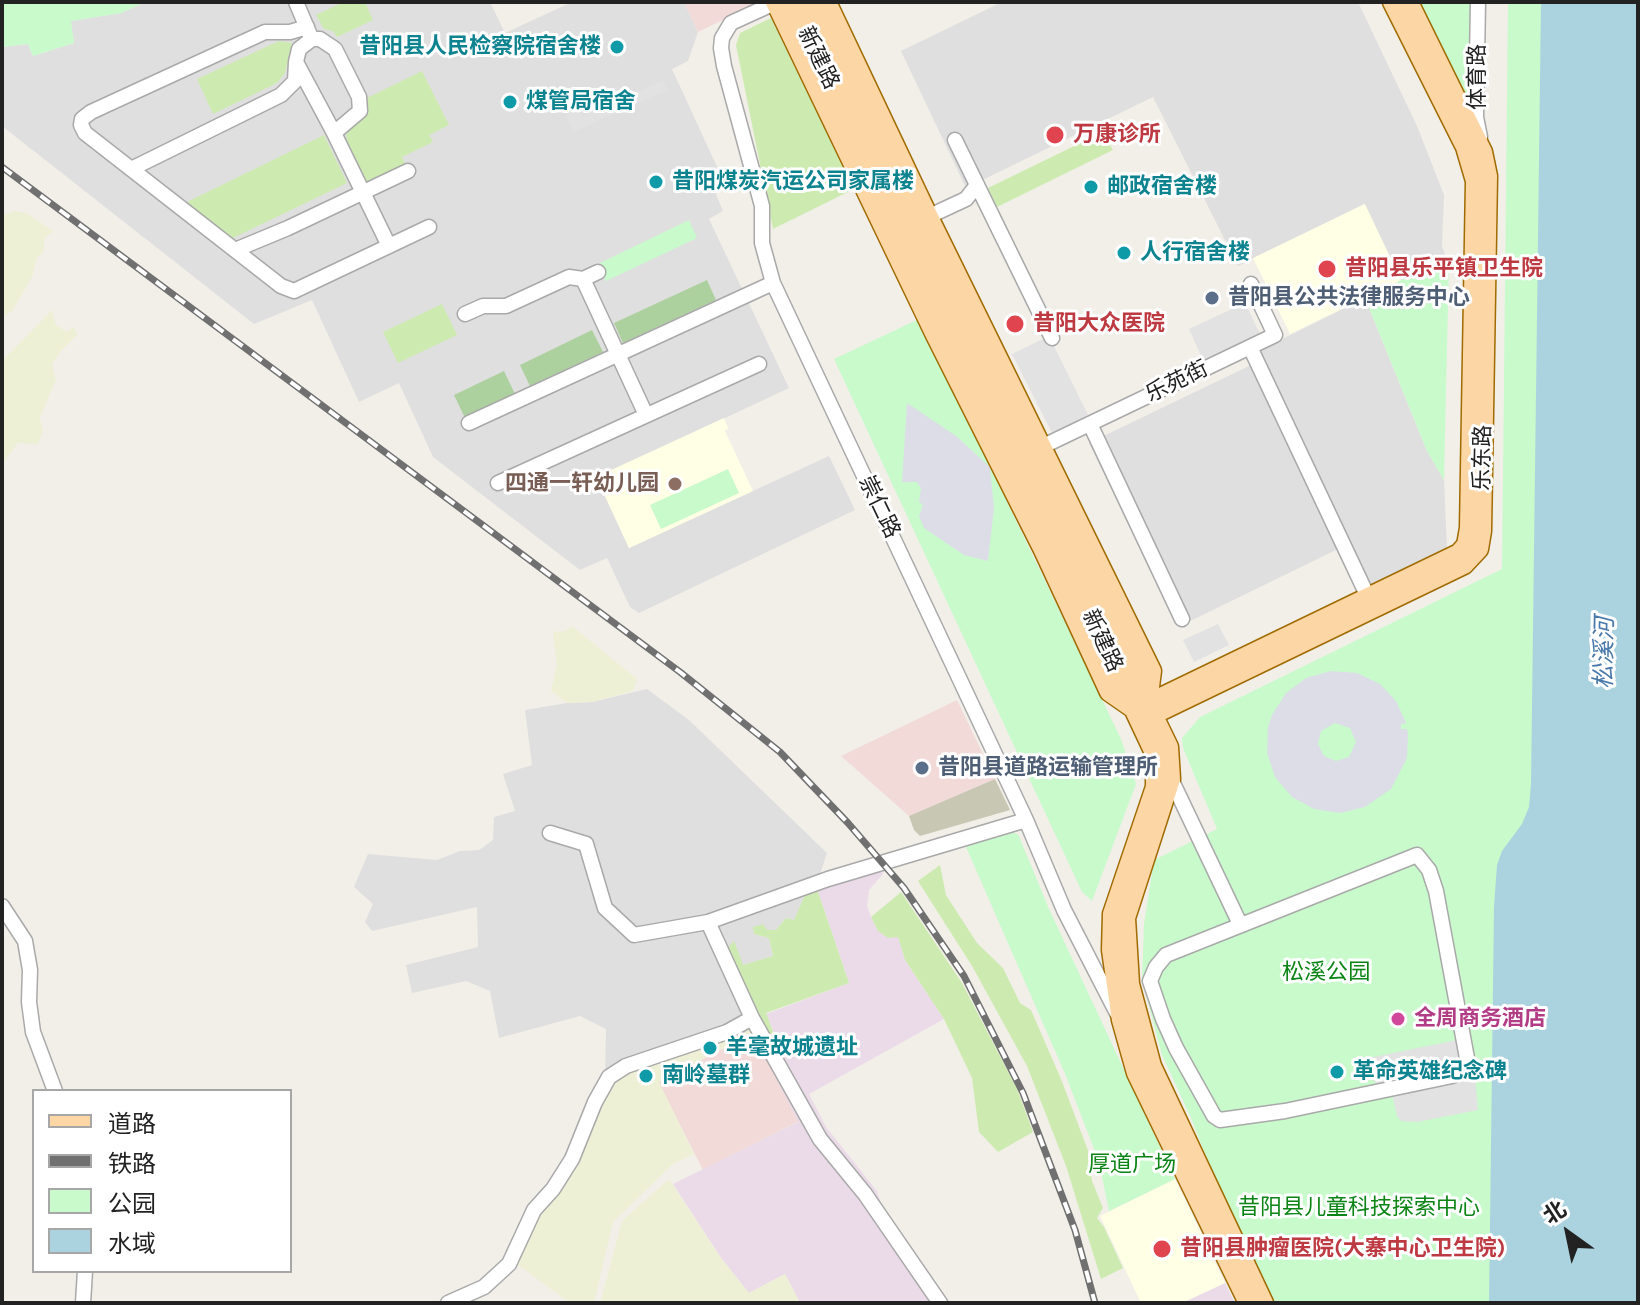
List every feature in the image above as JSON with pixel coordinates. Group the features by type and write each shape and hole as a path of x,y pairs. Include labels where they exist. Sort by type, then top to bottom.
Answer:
{"main road":[{"path":"776,2 1109,692 1144,712"},
{"name":"新建路","path":"791,2 1017,462 1144,712 1169,747 1171,779 1126,918 1130,984 1152,1066 1264,1303"},
{"name":"新建路","path":"809,2 922,220 1035,450 1144,712 1157,767 1155,787 1112,914 1111,950 1121,1020 1136,1073 1248,1303"},
{"path":"827,2 922,220"},
{"name":"乐东路","path":"1144,712 1459,553 1466,545 1469,528 1475,181 1465,147 1392,2"},
{"name":"乐东路","path":"1144,712 1464,565 1479,549 1482,531 1488,176 1483,152 1409,2"}],"street":[{"path":"296,2 309,33"},
{"name":"崇仁路","path":"776,2 731,23 722,38 721,48 762,206 762,243 773,283 1026,820 1064,910 1121,1020"},
{"name":"体育路","path":"1478,2 1476,117 1483,152"},
{"path":"334,133 355,117 361,105 335,49 309,33 290,32 265,32 91,112 82,119 81,125 85,133 281,286 294,291 429,227"},
{"path":"131,169 281,95 295,81 299,49 309,33"},
{"path":"296,62 389,246"},
{"path":"955,140 1052,338"},
{"path":"235,250 408,171"},
{"path":"922,220 966,199 977,185"},
{"path":"465,314 483,306 506,306 569,277 583,279 598,272"},
{"path":"583,279 646,415"},
{"path":"469,423 773,283"},
{"name":"乐苑街","path":"1035,450 1275,335 1251,284"},
{"path":"1250,347 1368,597"},
{"path":"498,483 759,364"},
{"path":"1090,424 1182,619"},
{"path":"1171,779 1240,924"},
{"path":"550,833 586,844 605,908 634,935 708,922 828,879 1026,820"},
{"path":"1417,855 1429,870 1436,891 1469,1069 1452,1076 1285,1111 1220,1120 1202,1097 1176,1048 1150,981 1166,955 1240,924 1417,855"},
{"path":"2,906 25,941 30,970 29,1002 33,1032 54,1089"},
{"path":"708,922 752,1018 820,1139 865,1194 940,1303"},
{"path":"448,1303 484,1287 509,1264 534,1210 553,1189 572,1159 595,1102 609,1077 626,1066 727,1032 752,1018"},
{"path":"83,1303 85,1273"}],"shaded area":[{"path":"145,2 490,2 505,33 572,2 684,2 698,32 688,61 672,69 719,171 708,175 723,211 709,219 789,388 597,478 629,548 829,456 855,510 639,613 630,607 607,558 580,570 433,457 399,383 359,402 312,300 254,324 2,126 2,47 28,44 33,56 74,43 70,21 121,13"},
{"path":"684,2 760,2 698,32"},
{"path":"1002,2 1358,2 1417,126 1444,195 1442,246 1446,258 1401,280 1364,204 1238,266 1153,97 966,188 901,51"},
{"path":"663,80 667,90 573,132 566,115 579,109 583,116"},
{"name":"昔阳县乐平镇卫生院","path":"1365,204 1401,280 1290,334 1253,258"},
{"path":"15,211 26,213 53,231 44,239 44,251 37,258 32,277 13,310 2,318 2,216"},
{"path":"1365,298 1427,451 1444,480 1447,549 1369,586 1258,351"},
{"path":"1245,303 1260,334 1203,360 1189,329"},
{"path":"52,310 56,325 67,332 74,327 77,335 52,364 56,380 40,417 43,432 38,444 18,443 2,464 2,361"},
{"path":"1049,336 1088,415 1052,433 1012,354"},
{"path":"1251,365 1340,548 1178,627 1089,443"},
{"path":"907,403 956,436 990,467 994,508 988,561 964,555 924,528 919,516 923,505 919,502 921,488 917,482 902,482"},
{"name":"四通一轩幼儿园","path":"724,418 728,428 725,431 753,491 629,548 596,477"},
{"path":"1218,624 1229,645 1194,662 1183,640"},
{"path":"572,626 637,679 633,691 592,702 567,703 551,691 557,665 553,632 565,631"},
{"path":"1331,671 1357,673 1380,684 1396,701 1406,723 1401,724 1401,729 1407,729 1407,758 1391,789 1365,807 1340,813 1314,809 1292,797 1275,777 1267,753 1268,727 1286,693 1306,678","holes":["1335,723 1350,728 1356,742 1349,757 1336,761 1324,756 1318,744 1321,731"]},
{"path":"647,689 689,720 827,853 814,892 805,895 794,921 786,918 776,930 754,934 769,938 773,956 742,966 743,1019 727,1028 630,1057 605,1073 606,1029 580,1016 499,1038 490,991 466,981 412,993 406,965 478,947 477,907 372,931 365,922 373,904 354,887 368,854 437,860 460,851 479,850 493,840 494,817 515,811 503,774 532,765 525,710 592,702"},
{"name":"昔阳县道路运输管理所","path":"957,700 995,779 909,816 841,756"},
{"path":"995,779 1010,810 920,836 914,830 909,816"},
{"path":"880,869 883,874 869,890 867,906 871,917 878,931 898,937 905,960 944,1019 809,1094 826,1127 877,1191 885,1215 951,1303 800,1303 785,1274 749,1293 721,1258 673,1184 798,1122 760,1046 776,1038 766,1014 849,983 817,889"},
{"path":"752,1022 753,1033 659,1082 694,1154 673,1164 613,1222 594,1303 570,1303 514,1262 538,1213 611,1085 630,1070"},
{"path":"753,1033 799,1121 703,1170 658,1082"},
{"path":"1457,1040 1463,1059 1461,1067 1379,1085 1371,1079 1368,1058"},
{"path":"1475,1076 1478,1110 1417,1122 1401,1121 1397,1116 1392,1094"},
{"path":"669,1179 721,1258 749,1293 785,1274 800,1303 600,1303 622,1221"},
{"name":"昔阳县肿瘤医院(大寨中心卫生院)","path":"1175,1179 1225,1283 1182,1303 1141,1303 1100,1216"},
{"path":"1225,1283 1235,1303 1182,1303"}],"green space":[{"path":"2,2 145,2 121,13 71,21 74,43 33,56 28,44 2,47"},
{"path":"344,2 365,2 373,20 337,37 333,31 324,29 316,15"},
{"path":"1418,2 1475,2 1473,114"},
{"name":"松溪公园","path":"1508,2 1551,2 1549,570 1506,1303 1271,1303 1241,1245 1191,1118 1162,1055 1142,980 1144,924 1154,860 1217,829 1183,748 1182,738 1200,717 1502,569"},
{"path":"771,18 854,189 773,229 736,45 740,33"},
{"path":"279,41 292,43 285,73 277,83 213,114 197,79"},
{"path":"422,71 449,125 429,135 433,142 402,157 405,164 367,183 347,143 346,131 365,99"},
{"path":"1103,132 1113,150 997,207 988,188"},
{"path":"324,135 347,183 233,238 185,203"},
{"path":"689,220 697,238 606,281 598,264"},
{"path":"1446,258 1449,260 1444,480 1427,451 1365,298"},
{"path":"707,280 716,300 623,343 614,323"},
{"path":"442,304 457,335 398,363 383,332"},
{"path":"919,319 1121,739 1136,784 1092,901 1082,892 834,359"},
{"path":"592,330 603,352 530,386 520,365"},
{"path":"504,371 515,394 465,418 454,395"},
{"path":"728,469 739,493 661,529 650,505"},
{"name":"厚道广场","path":"1008,832 1018,834 1049,909 1175,1179 1109,1211 1099,1162 1066,1076 966,847 972,842"},
{"path":"940,865 946,895 977,943 1003,968 1020,1003 1031,1010 1061,1079 1089,1153 1092,1181 1103,1208 1097,1218 1123,1268 1101,1279 1066,1166 1027,1066 972,966 918,881"},
{"path":"817,889 849,983 766,1013 776,1039 768,1036 726,950 734,941 743,965 773,956 769,938 754,934 753,927 763,924 767,930 776,930 786,918 794,920 805,895"},
{"path":"901,892 962,983 1017,1089 1033,1132 998,1152 979,1132 972,1078 944,1019 905,960 898,937 888,938 878,931 871,917"}],"water":[{"name":"松溪河","path":"1541,2 1638,2 1638,1303 1489,1303 1497,865 1502,851 1522,824 1529,807 1531,784"}],"railway":[{"path":"2,167 680,672 780,752 848,823 904,888 964,976 1023,1093 1075,1230 1095,1303"}],"place":[{"name":"昔阳县人民检察院宿舍楼","path":"617,47"},
{"name":"煤管局宿舍","path":"510,102"},
{"name":"万康诊所","path":"1055,135"},
{"name":"昔阳煤炭汽运公司家属楼","path":"656,182"},
{"name":"邮政宿舍楼","path":"1091,187"},
{"name":"人行宿舍楼","path":"1124,253"},
{"name":"昔阳县乐平镇卫生院","path":"1327,269"},
{"name":"昔阳县公共法律服务中心","path":"1212,298"},
{"name":"昔阳大众医院","path":"1015,324"},
{"name":"四通一轩幼儿园","path":"675,484"},
{"name":"昔阳县道路运输管理所","path":"922,768"},
{"name":"全周商务酒店","path":"1398,1019"},
{"name":"羊毫故城遗址","path":"710,1048"},
{"name":"革命英雄纪念碑","path":"1337,1072"},
{"name":"南岭墓群","path":"646,1076"},
{"name":"昔阳县肿瘤医院(大寨中心卫生院)","path":"1162,1249"}],"park label":[{"name":"昔阳县儿童科技探索中心","path":"1359,1208"}]}
